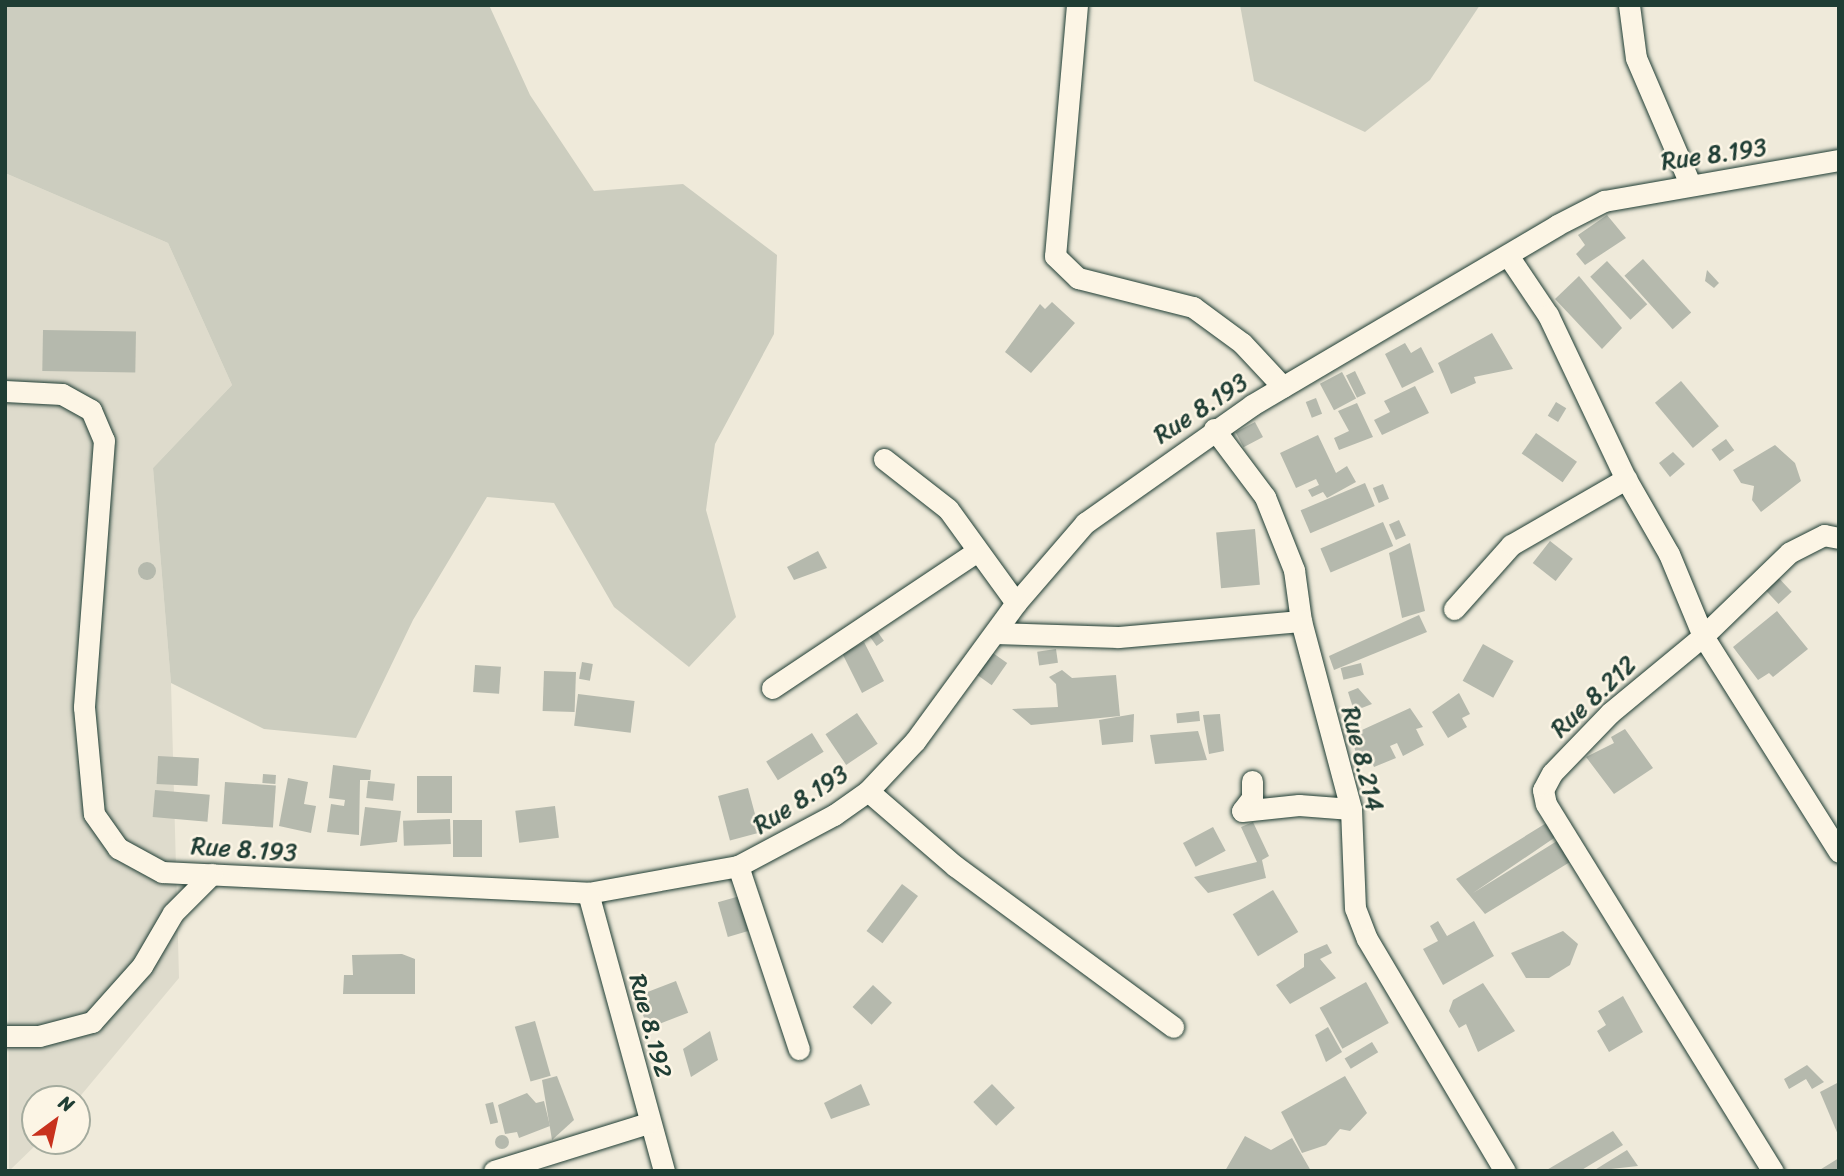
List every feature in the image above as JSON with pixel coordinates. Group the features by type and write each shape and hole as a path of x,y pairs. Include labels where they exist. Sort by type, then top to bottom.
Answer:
{"street":[{"path":"1077,5 1055,256 1078,278 1193,307 1242,343 1283,387"},
{"path":"1629,5 1636,58 1690,184"},
{"name":"Rue 8.193","path":"5,391 62,394 91,410 104,440 84,707 94,814 118,848 162,872 588,893 738,866 792,843 868,791 915,741 1016,603 1085,523 1214,429 1283,387 1604,201 1839,160"},
{"path":"1509,257 1548,315 1626,479 1669,554 1703,636 1839,852"},
{"name":"Rue 8.214","path":"1214,429 1248,470 1279,527 1301,621 1352,809 1355,908 1367,939 1505,1171"},
{"path":"884,458 948,509 976,552 1016,603"},
{"path":"1454,608 1511,545 1626,479"},
{"path":"1703,636 1789,554 1824,535 1839,538"},
{"path":"772,688 976,552"},
{"path":"995,633 1118,637 1301,621"},
{"name":"Rue 8.212","path":"1703,636 1610,713 1543,790 1573,856 1773,1171"},
{"path":"1252,780 1252,799 1242,811 1299,805 1352,809"},
{"path":"868,791 955,866 1173,1027"},
{"path":"738,866 799,1049"},
{"path":"5,1036 39,1036 92,1022 142,966 179,906 212,874"},
{"name":"Rue 8.192","path":"588,893 648,1123 664,1171"},
{"path":"498,1170 648,1123"}],"shaded area":[{"path":"5,5 489,5 530,95 594,191 683,184 777,255 774,334 715,444 706,510 736,617 689,667 614,607 554,503 487,497 413,620 356,738 264,729 171,683 153,468 232,385 168,243 5,173"},
{"path":"1240,5 1480,5 1430,80 1365,132 1254,81"},
{"path":"5,173 168,243 232,385 153,468 171,683 179,978 90,1085 21,1085 21,1155 26,1155 9,1171"}],"building":[{"path":"1607,215 1626,238 1585,265 1576,254 1585,245 1578,235"},
{"path":"1643,259 1691,313 1673,329 1624,276"},
{"path":"1607,261 1647,304 1630,320 1590,277"},
{"path":"1707,270 1719,283 1714,288 1705,281"},
{"path":"1579,276 1622,328 1602,349 1555,299"},
{"path":"1052,302 1075,323 1031,373 1005,352 1040,304 1045,309"},
{"path":"43,330 136,332 135,373 42,371"},
{"path":"1492,333 1513,369 1474,377 1476,383 1451,394 1438,363"},
{"path":"1405,343 1411,353 1421,347 1434,372 1402,388 1385,354"},
{"path":"1355,371 1366,393 1357,398 1346,375"},
{"path":"1342,372 1356,398 1334,410 1320,384"},
{"path":"1681,381 1719,426 1693,448 1655,403"},
{"path":"1415,386 1429,413 1382,435 1374,420 1390,412 1384,401"},
{"path":"1316,398 1322,414 1312,418 1306,402"},
{"path":"1556,402 1566,408 1558,422 1548,416"},
{"path":"1357,403 1373,437 1339,450 1334,438 1349,431 1338,411"},
{"path":"1255,422 1263,437 1244,447 1236,432"},
{"path":"1536,433 1577,462 1563,482 1522,453"},
{"path":"1318,435 1336,473 1347,466 1356,482 1327,498 1323,492 1312,497 1308,490 1319,485 1316,479 1296,488 1280,453"},
{"path":"1726,439 1734,450 1720,461 1711,450"},
{"path":"1775,445 1795,463 1801,481 1761,512 1752,500 1754,486 1741,483 1733,470"},
{"path":"1673,452 1685,464 1670,477 1659,463"},
{"path":"1365,483 1375,506 1310,533 1301,510"},
{"path":"1383,484 1389,499 1379,503 1373,488"},
{"path":"1399,520 1406,536 1396,540 1389,524"},
{"path":"1383,522 1393,546 1331,573 1320,549"},
{"path":"1255,529 1260,585 1221,588 1216,532"},
{"path":"1550,541 1573,559 1556,581 1533,563"},
{"path":"1410,543 1425,611 1402,618 1389,553"},
{"path":"818,551 827,568 794,580 787,567"},
{"path":"147,562 153,565 156,571 153,577 147,580 141,577 138,571 141,565"},
{"path":"1776,575 1792,592 1779,604 1763,587"},
{"path":"1777,611 1808,649 1773,677 1769,673 1758,680 1733,647"},
{"path":"1419,615 1427,632 1334,670 1329,656"},
{"path":"877,631 884,641 877,646 870,636"},
{"path":"849,639 853,648 864,642 884,681 862,693 842,653"},
{"path":"1483,644 1514,661 1493,698 1463,681"},
{"path":"1056,649 1058,663 1039,666 1037,652"},
{"path":"990,651 1007,663 992,685 975,673"},
{"path":"582,662 593,664 590,681 579,679"},
{"path":"1361,663 1364,675 1344,680 1341,668"},
{"path":"475,665 501,667 499,694 473,692"},
{"path":"1062,670 1072,678 1116,675 1120,716 1031,725 1012,709 1058,707 1056,684 1049,677"},
{"path":"544,671 576,672 575,712 543,711"},
{"path":"1358,688 1372,704 1354,711 1348,692"},
{"path":"1459,693 1470,714 1462,718 1467,727 1448,738 1432,712"},
{"path":"578,694 635,701 631,733 574,726"},
{"path":"1410,708 1423,727 1416,729 1424,745 1403,756 1397,743 1390,746 1396,758 1374,767 1367,751 1357,757 1351,735"},
{"path":"1199,711 1200,721 1177,723 1176,713"},
{"path":"857,713 878,744 846,765 825,734"},
{"path":"1134,714 1133,742 1102,745 1099,720"},
{"path":"1220,714 1224,751 1209,754 1203,715"},
{"path":"1625,729 1653,768 1614,794 1586,757 1614,743 1611,737"},
{"path":"1198,731 1207,760 1155,764 1150,735"},
{"path":"812,733 824,752 778,780 766,762"},
{"path":"158,756 199,758 197,786 157,784"},
{"path":"333,765 371,770 370,780 360,780 359,835 327,832 331,804 344,806 345,800 329,798"},
{"path":"263,774 276,775 275,784 262,783"},
{"path":"417,776 452,776 452,813 417,813"},
{"path":"288,778 308,782 304,804 316,806 311,833 279,826"},
{"path":"368,781 395,784 393,801 366,798"},
{"path":"225,782 276,786 273,827 222,824"},
{"path":"748,788 760,832 730,840 718,796"},
{"path":"155,790 210,795 207,822 153,817"},
{"path":"555,806 559,838 519,843 515,811"},
{"path":"365,807 401,811 397,842 360,846"},
{"path":"450,819 451,844 404,846 403,821"},
{"path":"453,820 482,820 482,857 453,857"},
{"path":"1253,822 1269,856 1262,860 1266,878 1208,893 1194,877 1257,862 1241,827"},
{"path":"1548,822 1557,836 1473,893 1557,841 1570,862 1485,914 1456,879"},
{"path":"1213,827 1226,851 1196,867 1183,843"},
{"path":"902,884 918,896 882,943 866,931"},
{"path":"1273,890 1298,932 1258,956 1233,914"},
{"path":"740,896 750,931 728,937 718,902"},
{"path":"1438,921 1447,936 1474,921 1494,956 1443,985 1423,949 1438,941 1430,926"},
{"path":"1563,931 1578,944 1570,965 1549,978 1526,978 1511,953"},
{"path":"1327,944 1332,953 1320,959 1336,978 1290,1004 1276,985 1304,967 1304,954"},
{"path":"402,954 415,959 415,994 343,994 344,975 353,975 352,955"},
{"path":"676,981 688,1013 648,1028 636,996"},
{"path":"1366,982 1389,1023 1342,1049 1320,1008"},
{"path":"1483,983 1515,1031 1478,1052 1466,1024 1459,1028 1449,1011 1453,1000"},
{"path":"873,985 892,1003 872,1025 853,1007"},
{"path":"1623,996 1643,1032 1609,1052 1597,1031 1606,1025 1598,1011"},
{"path":"535,1021 551,1076 531,1082 515,1027"},
{"path":"1328,1027 1342,1052 1326,1062 1315,1035"},
{"path":"710,1031 718,1060 691,1077 683,1049"},
{"path":"1372,1042 1378,1052 1351,1069 1345,1058"},
{"path":"1807,1065 1824,1082 1812,1089 1806,1079 1789,1089 1784,1079"},
{"path":"557,1076 574,1120 552,1140 542,1080"},
{"path":"1345,1076 1367,1113 1350,1131 1340,1129 1326,1145 1302,1153 1281,1112"},
{"path":"1839,1082 1839,1137 1820,1092"},
{"path":"861,1084 870,1105 831,1119 824,1103"},
{"path":"992,1084 1015,1108 996,1126 973,1102"},
{"path":"527,1093 536,1103 544,1101 550,1126 519,1138 517,1132 505,1134 498,1105"},
{"path":"493,1102 498,1122 490,1124 485,1104"},
{"path":"1613,1131 1623,1145 1580,1171 1545,1171"},
{"path":"499,1135 505,1135 509,1142 505,1149 499,1149 495,1145 495,1139"},
{"path":"1245,1136 1271,1150 1292,1138 1311,1171 1225,1171"},
{"path":"1627,1150 1638,1166 1593,1171"},
{"path":"1839,1158 1839,1171 1818,1171"}]}
